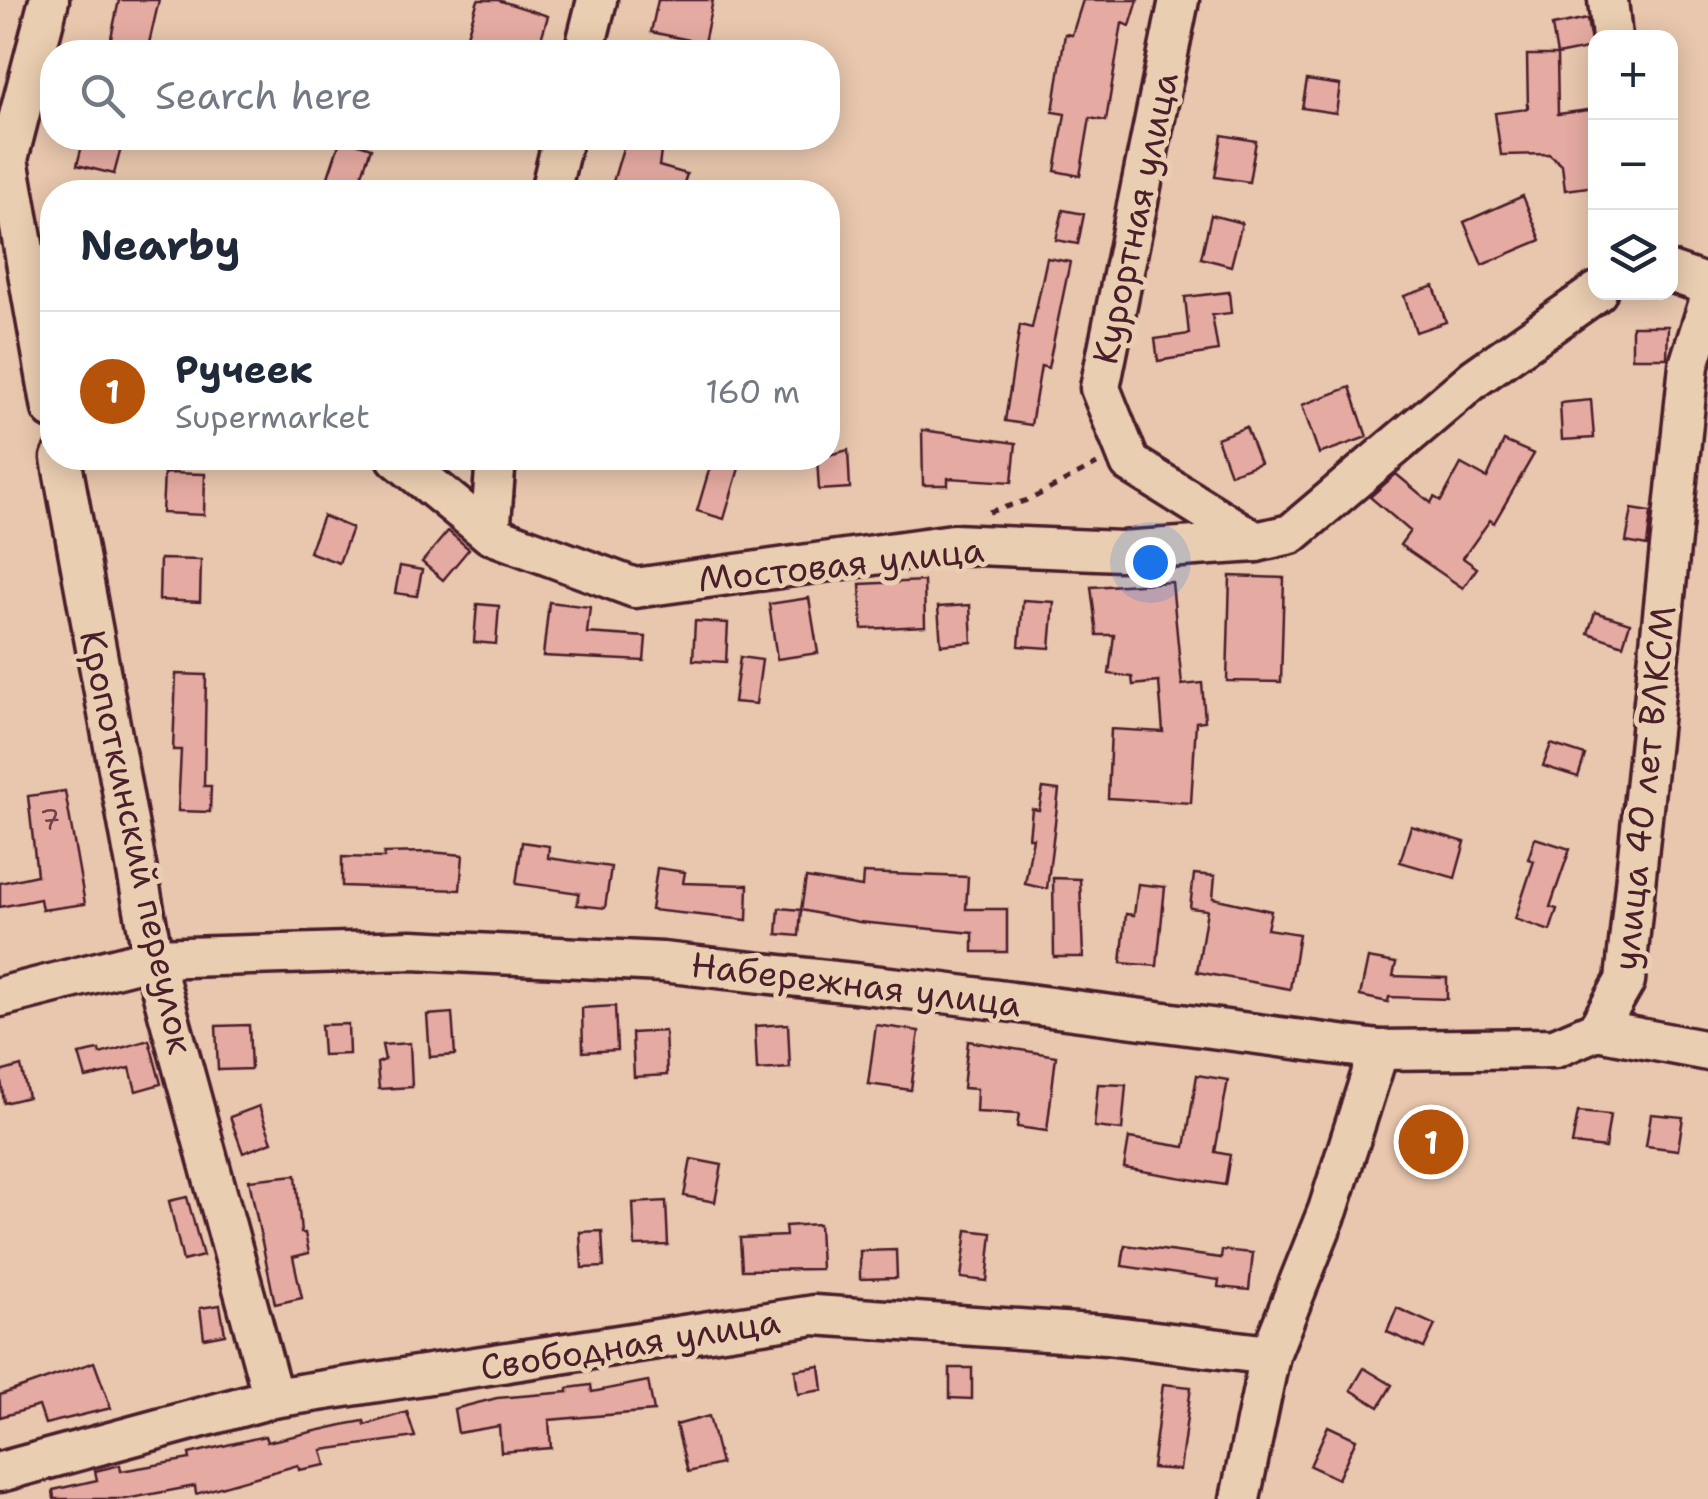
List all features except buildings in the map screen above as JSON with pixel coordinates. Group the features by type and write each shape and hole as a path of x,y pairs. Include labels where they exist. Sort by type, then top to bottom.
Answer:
{"street":[{"path":"40,337 8,160 49,0"},
{"path":"587,40 597,0"},
{"name":"Курортная улица","path":"1130,463 1100,388 1179,0"},
{"path":"1608,0 1611,30"},
{"path":"553,180 561,150"},
{"path":"1678,275 1708,284"},
{"name":"Мостовая улица","path":"411,470 490,534 635,588 954,544 1121,551 1256,542 1291,534 1475,378 1588,298"},
{"name":"улица 40 лет ВЛКСМ","path":"1597,1030 1625,981 1690,365 1708,305"},
{"path":"1130,463 1256,542"},
{"name":"Кропоткинский переулок","path":"64,470 153,958 273,1398"},
{"path":"490,534 495,470"},
{"name":"Набережная улица","path":"0,997 153,958 412,950 662,962 936,992 1380,1050 1555,1048 1597,1030"},
{"path":"1597,1030 1708,1051"},
{"path":"1240,1499 1270,1354 1328,1210 1380,1050"},
{"name":"Свободная улица","path":"0,1472 273,1398 814,1315 1106,1335 1270,1354"}],"path":[{"path":"954,544 986,513 1030,499 1091,464 1130,463"}],"place":[{"name":"Ручеек","path":"1431,1142"}]}
